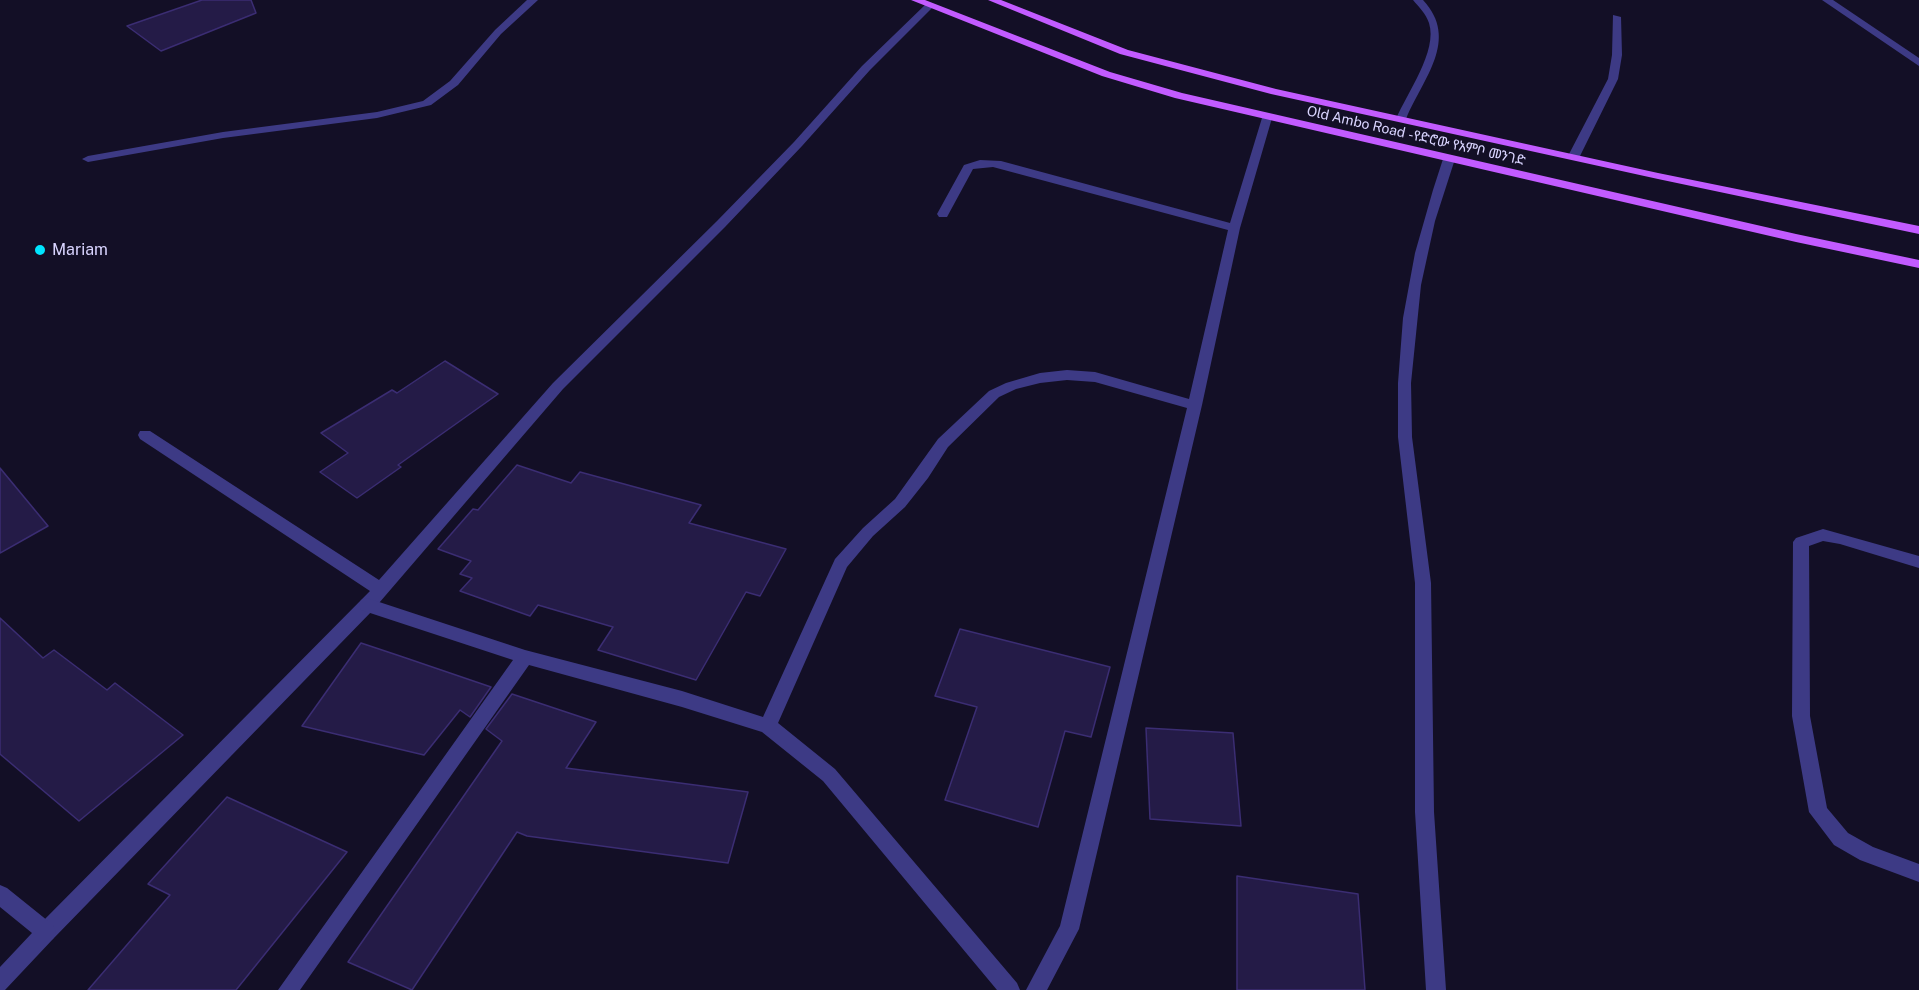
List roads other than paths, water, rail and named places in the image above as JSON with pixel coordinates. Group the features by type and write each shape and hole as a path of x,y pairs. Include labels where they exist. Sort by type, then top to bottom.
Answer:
{"main road":[{"name":"Old Ambo Road -የድሮው የአምቦ መንገድ","path":"993,0 1125,52 1275,92 1658,176 1919,230"},
{"name":"Old Ambo Road -የድሮው የአምቦ መንገድ","path":"923,3 1106,74 1179,96 1267,118 1919,264"}],"street":[{"path":"88,159 223,135 327,123 388,113 427,103 454,83 498,32 533,0"},
{"path":"1401,119 1428,68 1437,33 1429,12 1418,0"},
{"path":"1827,0 1919,63"},
{"path":"0,982 46,932 367,604 558,386 798,144 923,3"},
{"path":"1574,156 1613,79 1617,55 1616,17"},
{"path":"1036,990 1069,929 1195,405 1234,228 1267,118"},
{"path":"1436,990 1428,894 1424,795 1423,581 1404,415 1415,275 1431,208 1449,159"},
{"path":"943,214 968,167 992,163 1234,228"},
{"path":"768,726 841,563 868,532 900,503 923,474 943,443 994,394 1011,386 1040,378 1067,375 1095,378 1195,405"},
{"path":"145,435 380,589"},
{"path":"1919,562 1823,535 1801,543 1801,716 1818,812 1841,839 1867,854 1919,873"},
{"path":"367,604 525,657 682,699 768,726 829,775 1010,990"},
{"path":"288,990 525,657"},
{"path":"0,895 46,932"}],"place":[{"name":"Mariam","path":"40,250"}]}
